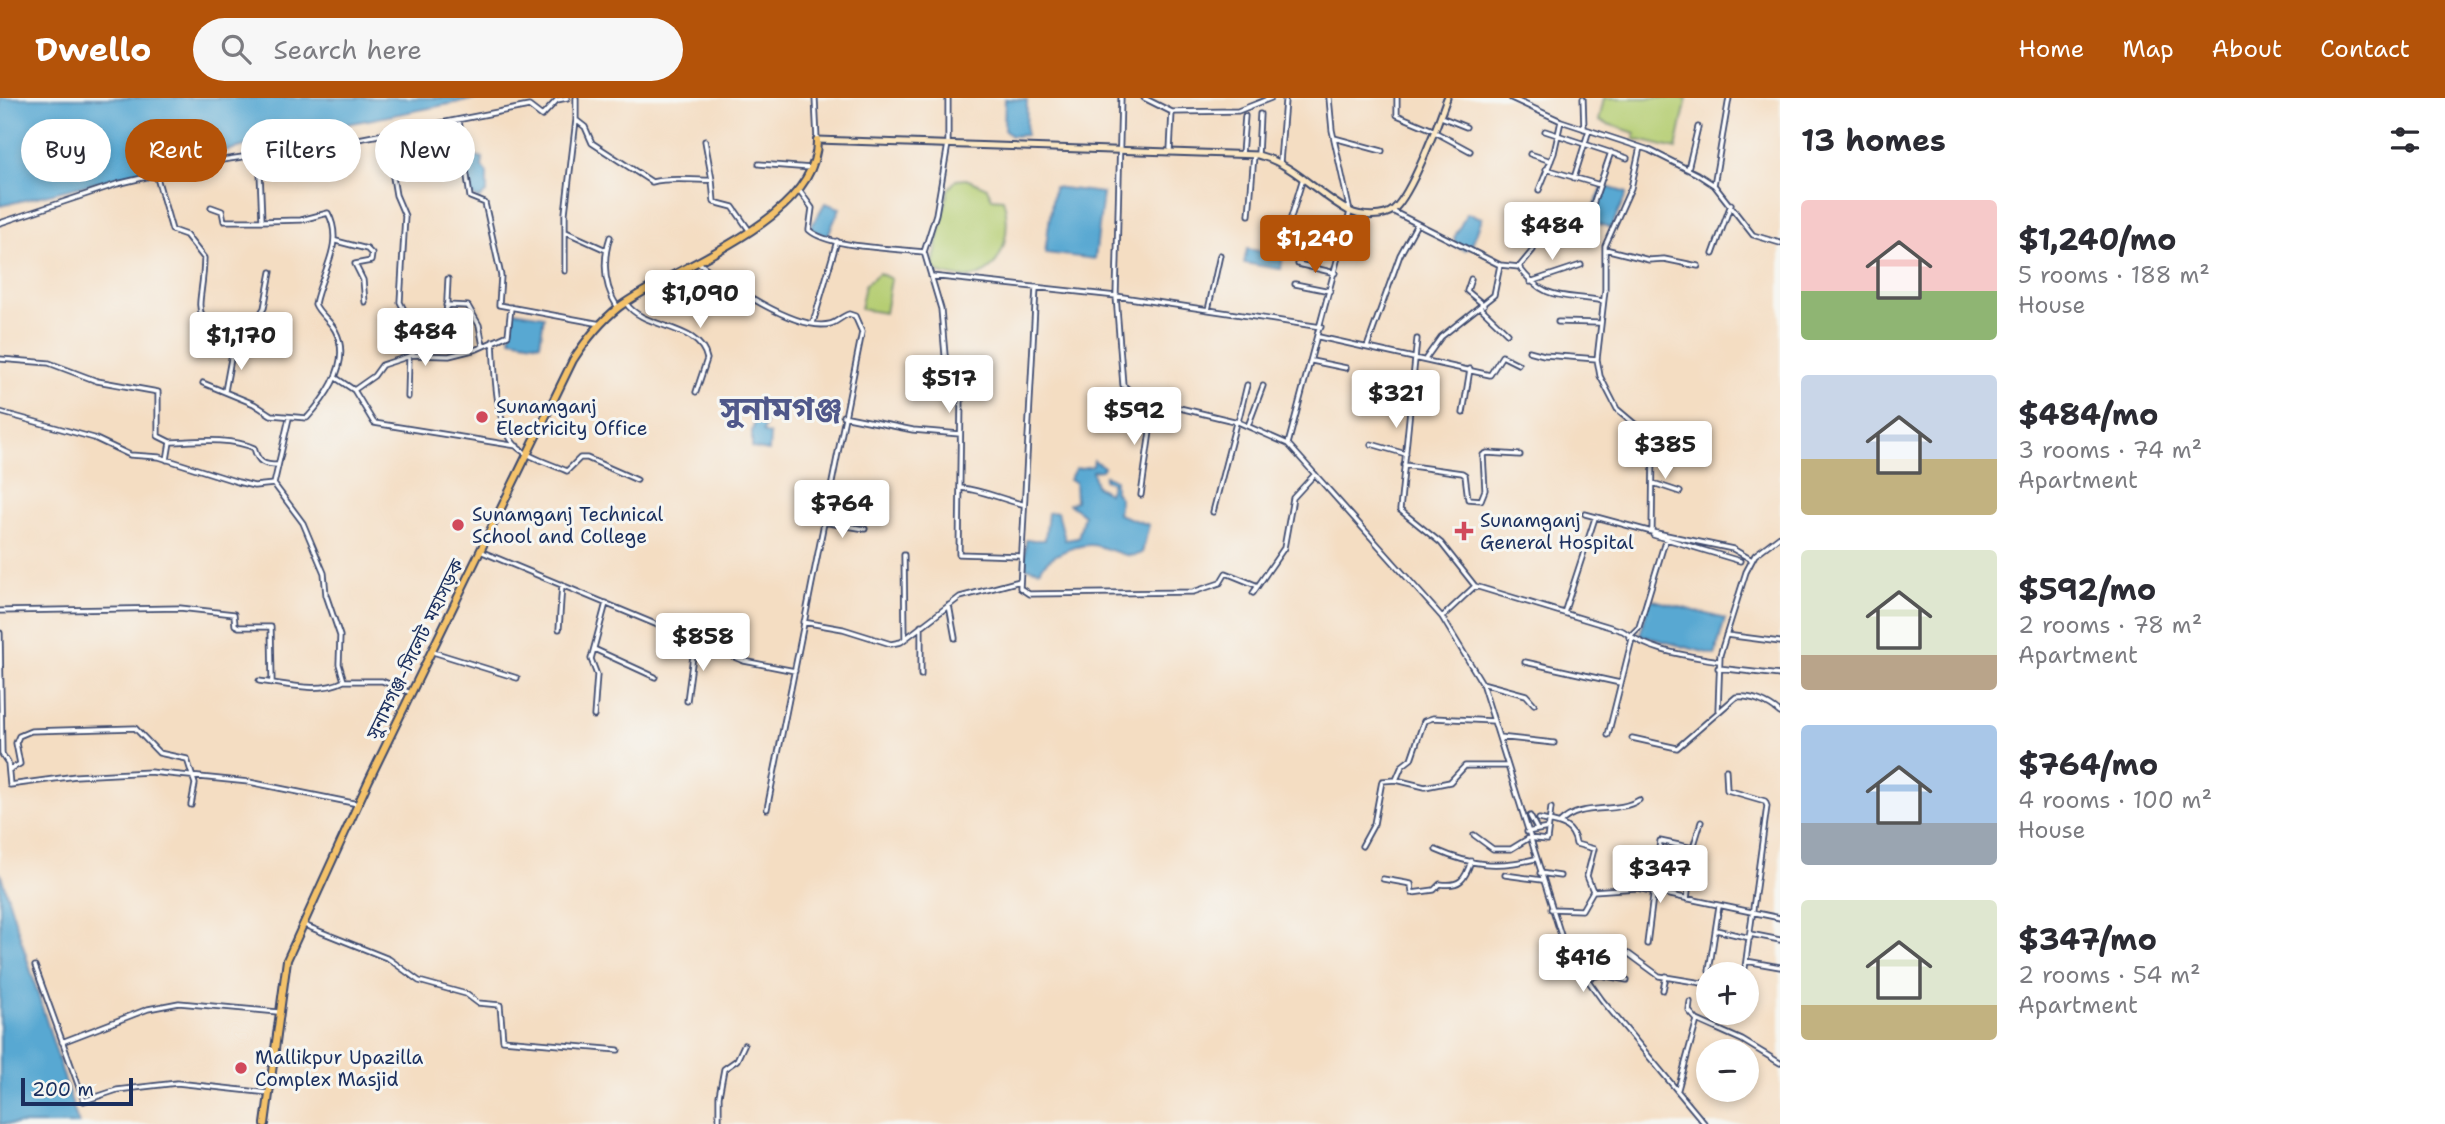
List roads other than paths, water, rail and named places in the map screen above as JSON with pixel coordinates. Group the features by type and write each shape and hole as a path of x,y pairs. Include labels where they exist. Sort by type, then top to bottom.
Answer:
{"main road":[{"path":"817,140 1256,155 1280,162 1350,212 1380,215 1392,211 1405,195 1447,98"},
{"name":"সুনামগঞ্জ-সিলেট মহাসড়ক","path":"265,1124 287,960 358,804 572,360 601,324 618,308 749,230 799,190 813,168 817,140"}],"street":[{"path":"465,119 529,106 542,116 557,100 567,98"},
{"path":"565,271 565,232 576,98"},
{"path":"815,98 817,140"},
{"path":"948,98 948,144 936,214 924,252 941,309 945,355 961,396 959,554 1020,556"},
{"path":"1121,98 1116,296 1123,385 1138,398 1248,426 1288,444 1442,617 1482,683 1565,948 1586,978 1705,1124"},
{"path":"1144,98 1172,111 1238,111 1271,98"},
{"path":"1288,444 1319,337 1350,212 1334,138 1329,98"},
{"path":"1397,98 1397,115 1433,130 1470,151"},
{"path":"1511,98 1524,101 1561,121 1640,147 1688,169 1714,185 1753,235 1780,243"},
{"path":"1574,178 1585,144 1583,98"},
{"path":"1714,185 1729,98"},
{"path":"1280,162 1285,101"},
{"path":"1170,150 1172,111"},
{"path":"1249,215 1260,114"},
{"path":"1242,154 1245,116"},
{"path":"1439,116 1466,127"},
{"path":"576,120 585,127 592,143 652,183 664,179 685,182 712,180"},
{"path":"1539,190 1551,160 1561,121"},
{"path":"1688,169 1698,127"},
{"path":"1545,131 1627,158"},
{"path":"1334,138 1382,150"},
{"path":"705,142 714,202 733,207 749,230"},
{"path":"1640,147 1631,188 1605,249 1597,359 1600,376 1617,409 1651,439 1651,533"},
{"path":"1588,219 1611,152"},
{"path":"1530,154 1551,160"},
{"path":"759,164 813,168"},
{"path":"1546,169 1600,185"},
{"path":"1286,234 1303,178"},
{"path":"0,223 125,182"},
{"path":"158,182 172,230 186,235 204,258 199,313 211,330 233,348"},
{"path":"260,182 262,221"},
{"path":"394,182 405,216 400,302 411,324 408,397"},
{"path":"468,182 470,197 485,204 489,215 501,276 499,305 601,324"},
{"path":"799,190 812,208 810,232 838,241 924,252"},
{"path":"1713,254 1731,204"},
{"path":"203,383 225,391 271,415 309,418 336,378 341,349 337,332 315,304 336,241 328,214 301,220 224,221 222,212 211,207"},
{"path":"1392,211 1500,265 1519,267 1530,282 1545,293 1603,301"},
{"path":"1367,346 1400,255 1417,224"},
{"path":"565,232 606,250"},
{"path":"1344,236 1369,244"},
{"path":"610,237 606,250 605,282 618,308"},
{"path":"336,241 367,249 372,254 371,261 355,264 363,280 365,302"},
{"path":"813,323 838,241"},
{"path":"1605,249 1649,260 1664,259 1698,266"},
{"path":"1519,267 1533,250"},
{"path":"1208,310 1220,255"},
{"path":"697,261 751,297 804,322 830,324 849,314 855,316 862,332 843,416 767,809"},
{"path":"1298,264 1335,273"},
{"path":"1426,358 1441,337 1494,295 1500,265"},
{"path":"1530,282 1581,265"},
{"path":"225,391 233,348 247,335 264,308 271,272"},
{"path":"931,276 1116,296 1321,327"},
{"path":"446,320 449,279"},
{"path":"1471,279 1467,291 1507,333"},
{"path":"1295,284 1330,291"},
{"path":"1036,287 1022,504 1020,589 1029,594 1194,592 1220,583 1226,573 1258,586"},
{"path":"625,303 634,313 686,335 701,346 707,359 696,392"},
{"path":"446,305 468,306 479,325 483,345"},
{"path":"354,390 374,376 382,365 411,356 449,356 508,335 511,307"},
{"path":"1558,322 1600,323"},
{"path":"1319,337 1417,359 1426,358 1434,364 1490,375 1502,356 1518,364"},
{"path":"1417,339 1400,510 1441,543 1475,586 1623,631 1631,638 1672,653 1719,661"},
{"path":"493,341 497,395 516,446"},
{"path":"1529,351 1544,355 1597,359"},
{"path":"0,359 49,363 97,381 159,392 158,436 170,442 197,439 246,444 254,448 258,459 265,465 278,464"},
{"path":"1312,361 1346,368"},
{"path":"1463,414 1470,369"},
{"path":"336,378 354,390 374,423 516,446 567,471 580,458 587,458 637,480"},
{"path":"1213,512 1247,385"},
{"path":"1248,426 1263,386"},
{"path":"1141,495 1154,402"},
{"path":"0,412 94,438 130,455 167,460 238,482 254,485 274,484"},
{"path":"843,416 913,430 960,434"},
{"path":"289,418 274,484 303,523 324,573 326,595 340,636 339,664 344,681"},
{"path":"167,460 170,442"},
{"path":"1371,444 1406,454"},
{"path":"1404,466 1462,473 1465,475 1468,499 1481,500 1485,490 1483,456 1487,453 1520,454"},
{"path":"1253,593 1284,548 1293,498 1315,474"},
{"path":"1653,483 1680,492"},
{"path":"961,488 979,489 990,496 1022,504"},
{"path":"1586,514 1740,561"},
{"path":"1564,613 1595,517"},
{"path":"823,522 865,529"},
{"path":"1651,533 1733,550 1752,560"},
{"path":"1718,710 1719,661 1752,560 1780,536"},
{"path":"1608,735 1631,638 1639,627 1666,538"},
{"path":"479,550 744,661 794,671"},
{"path":"904,555 905,638"},
{"path":"803,622 842,629 891,644 905,638 960,597 1020,581"},
{"path":"559,629 562,584"},
{"path":"1442,617 1475,586"},
{"path":"594,716 597,675 591,659 606,603"},
{"path":"949,605 955,638"},
{"path":"0,611 169,608 233,614 235,625 239,627 271,628 272,682"},
{"path":"921,625 921,675"},
{"path":"0,633 2,754 10,785 125,773 194,776 249,782 358,804"},
{"path":"1726,635 1780,642"},
{"path":"687,701 695,641"},
{"path":"594,649 655,677"},
{"path":"431,651 517,678"},
{"path":"1525,662 1620,683"},
{"path":"1718,668 1780,675"},
{"path":"259,681 318,688 332,687 344,681 382,681 411,694"},
{"path":"1482,683 1527,695 1534,704"},
{"path":"1632,738 1677,748 1718,710 1735,698 1744,696 1773,707 1780,713"},
{"path":"1396,780 1402,766 1411,759 1427,718 1494,721"},
{"path":"8,770 20,764 16,743 19,736 31,731 135,728 159,753 187,759 188,771 194,776"},
{"path":"1499,737 1554,743"},
{"path":"1362,846 1374,824 1382,780 1396,780 1425,787 1450,782 1465,766 1508,766"},
{"path":"1726,770 1727,790 1750,794 1765,801 1767,806 1762,827 1761,857 1746,961 1780,967"},
{"path":"191,804 194,776"},
{"path":"1560,823 1575,811 1628,807 1640,800"},
{"path":"1474,835 1493,849 1511,849 1529,838 1546,840 1550,808"},
{"path":"1531,816 1536,829"},
{"path":"1539,819 1560,823 1574,834 1576,844 1594,849 1587,876 1593,891"},
{"path":"1687,899 1693,848 1701,822"},
{"path":"1527,830 1548,828"},
{"path":"1647,944 1660,841 1693,848"},
{"path":"1436,850 1471,861 1504,867 1535,859"},
{"path":"1383,879 1411,884 1412,893 1434,890 1440,884 1454,886 1465,879 1471,861"},
{"path":"1540,873 1560,876"},
{"path":"1505,874 1542,880"},
{"path":"1593,891 1616,887 1652,891 1780,918"},
{"path":"1551,909 1582,910 1593,891"},
{"path":"1711,962 1719,906"},
{"path":"302,925 389,959 402,967 410,978 466,994 478,1003 500,1005 503,1009 503,1040 618,1050"},
{"path":"1716,930 1780,940"},
{"path":"1565,948 1586,942 1618,950 1629,954 1642,966 1666,976 1696,982"},
{"path":"35,966 84,1101 117,1090 177,1083 269,1093"},
{"path":"1586,978 1601,975 1627,980"},
{"path":"1663,990 1666,976"},
{"path":"1690,1002 1689,1011 1696,1019"},
{"path":"61,1042 148,1009 178,1003 278,1012"},
{"path":"1678,1089 1696,1024"},
{"path":"1708,1025 1742,1040 1780,1063"},
{"path":"719,1124 722,1074 724,1069 737,1060 744,1045"}],"water":[{"path":"0,98 481,98 361,121 361,119 241,119 241,147 227,151 227,119 125,119 125,175 111,179 111,119 21,119 21,182 98,182 0,206"},
{"path":"1005,99 1027,100 1026,135 1011,136 1004,130"},
{"path":"475,156 483,158 482,167 487,173 487,192 479,199 471,195 469,182 475,182"},
{"path":"1603,186 1627,193 1611,228 1588,220"},
{"path":"1054,187 1103,193 1095,259 1045,253"},
{"path":"825,203 840,208 827,237 811,227"},
{"path":"1467,213 1482,218 1471,247 1465,250 1457,247 1454,238"},
{"path":"1247,249 1283,255 1281,269 1244,263"},
{"path":"514,311 544,316 540,344 510,339"},
{"path":"760,405 770,408 763,432 770,435 769,451 752,448 752,431"},
{"path":"1094,460 1104,467 1102,470 1092,471 1096,486 1108,493 1112,483 1104,480 1105,475 1115,480 1115,492 1120,498 1118,514 1149,525 1142,553 1122,554 1089,545 1061,553 1048,560 1040,570 1024,567 1026,540 1045,540 1048,513 1058,512 1065,540 1078,538 1084,515 1069,504 1076,501 1075,482 1069,480 1075,469 1093,466"},
{"path":"1650,599 1725,619 1715,655 1640,635"},
{"path":"0,872 76,1116 79,1124 0,1124"}],"place":[{"name":"Sunamganj Electricity Office","path":"482,417"},
{"name":"Sunamganj Technical School and College","path":"458,525"},
{"name":"Sunamganj General Hospital","path":"1464,531"},
{"name":"Mallikpur Upazilla Complex Masjid","path":"241,1068"}],"district":[{"name":"সুনামগঞ্জ","path":"781,408"}]}
